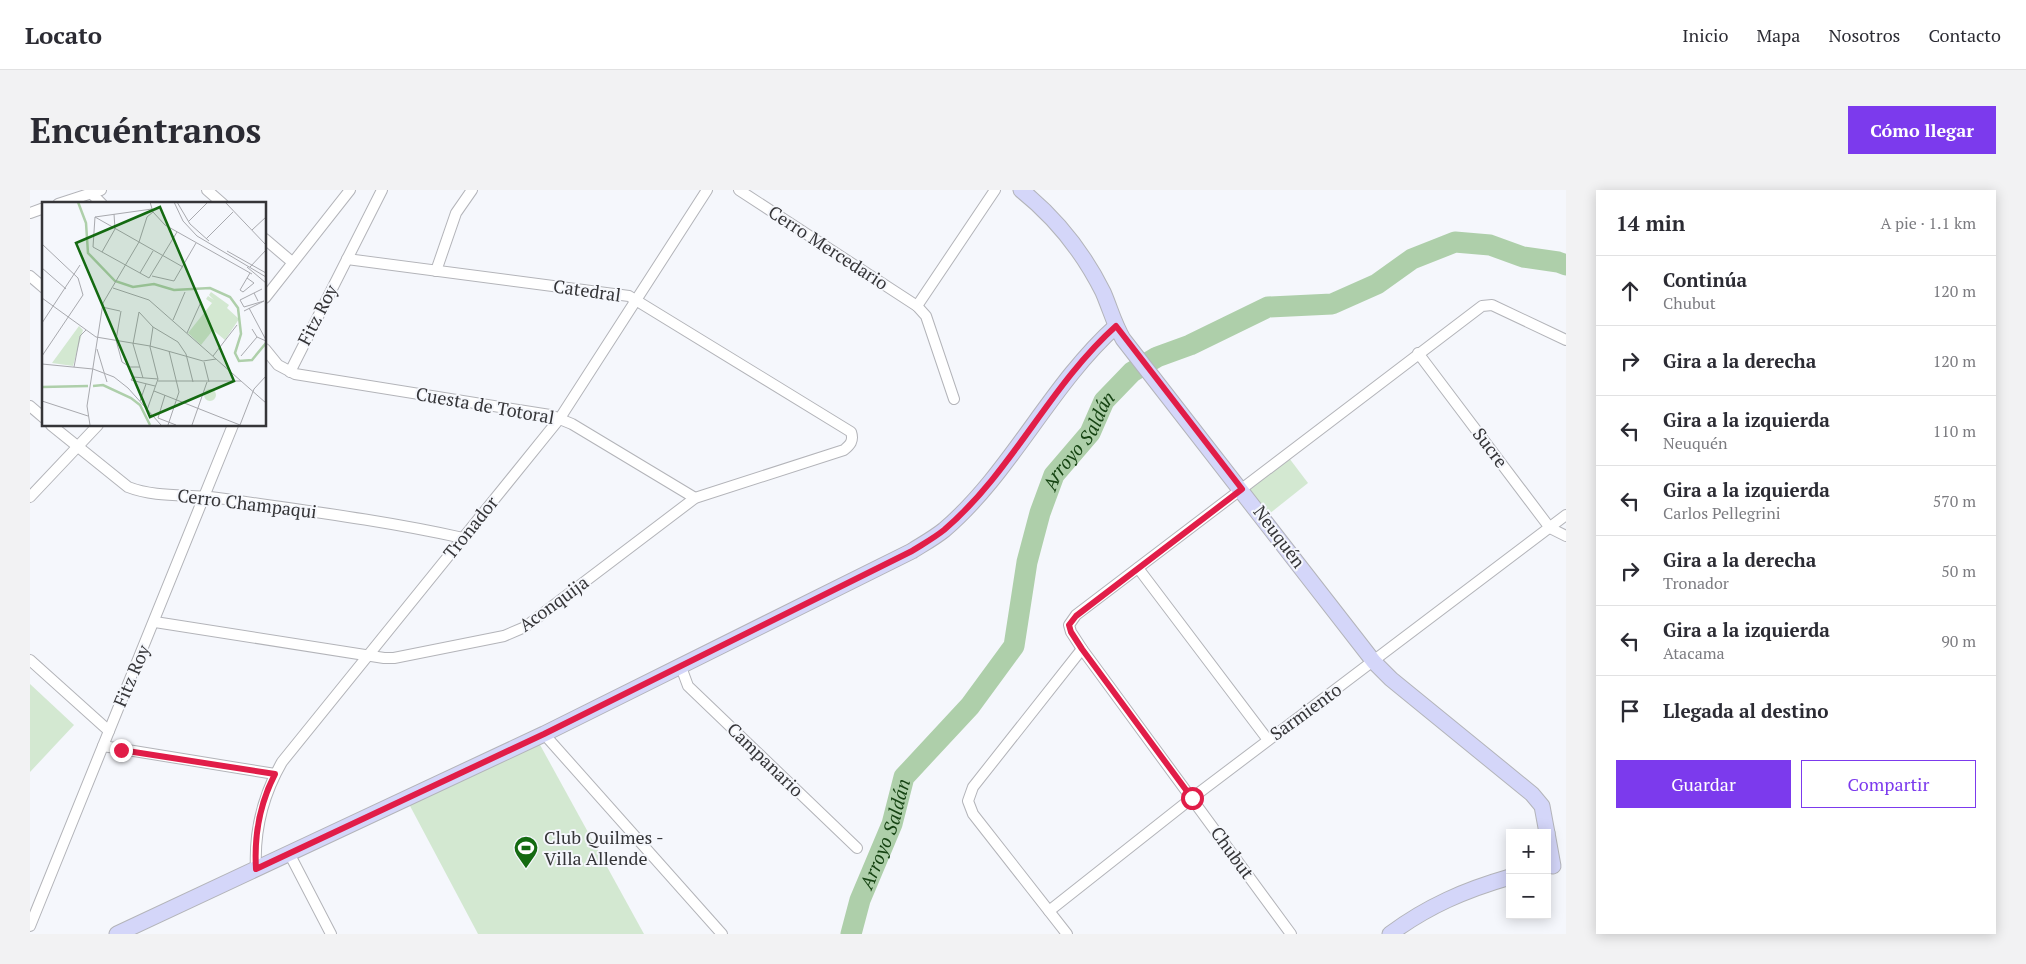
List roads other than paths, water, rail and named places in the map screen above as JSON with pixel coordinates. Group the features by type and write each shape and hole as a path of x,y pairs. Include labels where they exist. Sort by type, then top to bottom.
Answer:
{"main road":[{"name":"Neuquén","path":"1021,190 1051,216 1080,252 1104,295 1116,326 1134,352 1242,489 1374,662 1391,679 1532,794 1542,806 1546,829"},
{"path":"117,934 544,734 912,551 943,530 984,486 1098,343 1116,326"},
{"name":"Neuquén","path":"1551,850 1555,866"},
{"path":"1390,934 1421,912 1454,894 1506,878"}],"street":[{"path":"207,190 221,202"},
{"path":"266,297 350,190"},
{"name":"Fitz Roy","path":"290,372 382,190"},
{"path":"436,271 456,213 472,190"},
{"name":"Tronador","path":"256,869 255,849 263,800 282,762 371,655 560,418 707,190"},
{"name":"Cerro Mercedario","path":"738,190 917,306"},
{"path":"954,398 926,316 917,306 995,190"},
{"path":"64,202 96,192"},
{"path":"30,213 42,209"},
{"path":"266,240 292,262"},
{"name":"Catedral","path":"347,259 629,296 851,432"},
{"path":"30,276 42,286"},
{"path":"1268,740 1138,568 1418,353 1486,304 1566,340"},
{"name":"Sucre","path":"1418,353 1550,528 1566,536"},
{"name":"Cuesta de Totoral","path":"269,362 290,372 305,376 560,418 695,498"},
{"path":"30,406 42,416"},
{"name":"Cerro Champaqui","path":"52,426 128,487 150,493 204,496 394,523 463,538"},
{"path":"30,497 97,426"},
{"name":"Fitz Roy","path":"30,926 155,622 233,426"},
{"name":"Aconquija","path":"155,622 394,658 504,636 525,627 695,498 844,450 851,444 853,438 851,432"},
{"name":"Sarmiento","path":"1049,911 1192,798 1566,515"},
{"name":"Chubut","path":"1138,568 1076,616 1069,625 1071,632 1291,934"},
{"path":"1066,934 973,814 968,801 973,786 1082,649"},
{"path":"30,660 109,731"},
{"name":"Campanario","path":"680,667 688,686 857,848"},
{"path":"544,734 722,934"},
{"path":"103,746 275,774"},
{"path":"289,853 331,934"}],"waterway":[{"name":"Arroyo Saldán","path":"851,934 860,900 892,824 904,777 970,706 1014,646 1027,562 1040,513 1054,475 1090,433 1104,401 1132,372 1157,357 1190,345 1268,307 1332,304 1377,284 1412,259 1455,242 1490,245 1523,257 1566,265"}],"place":[{"name":"Club Quilmes - Villa Allende","path":"526,869"}]}
